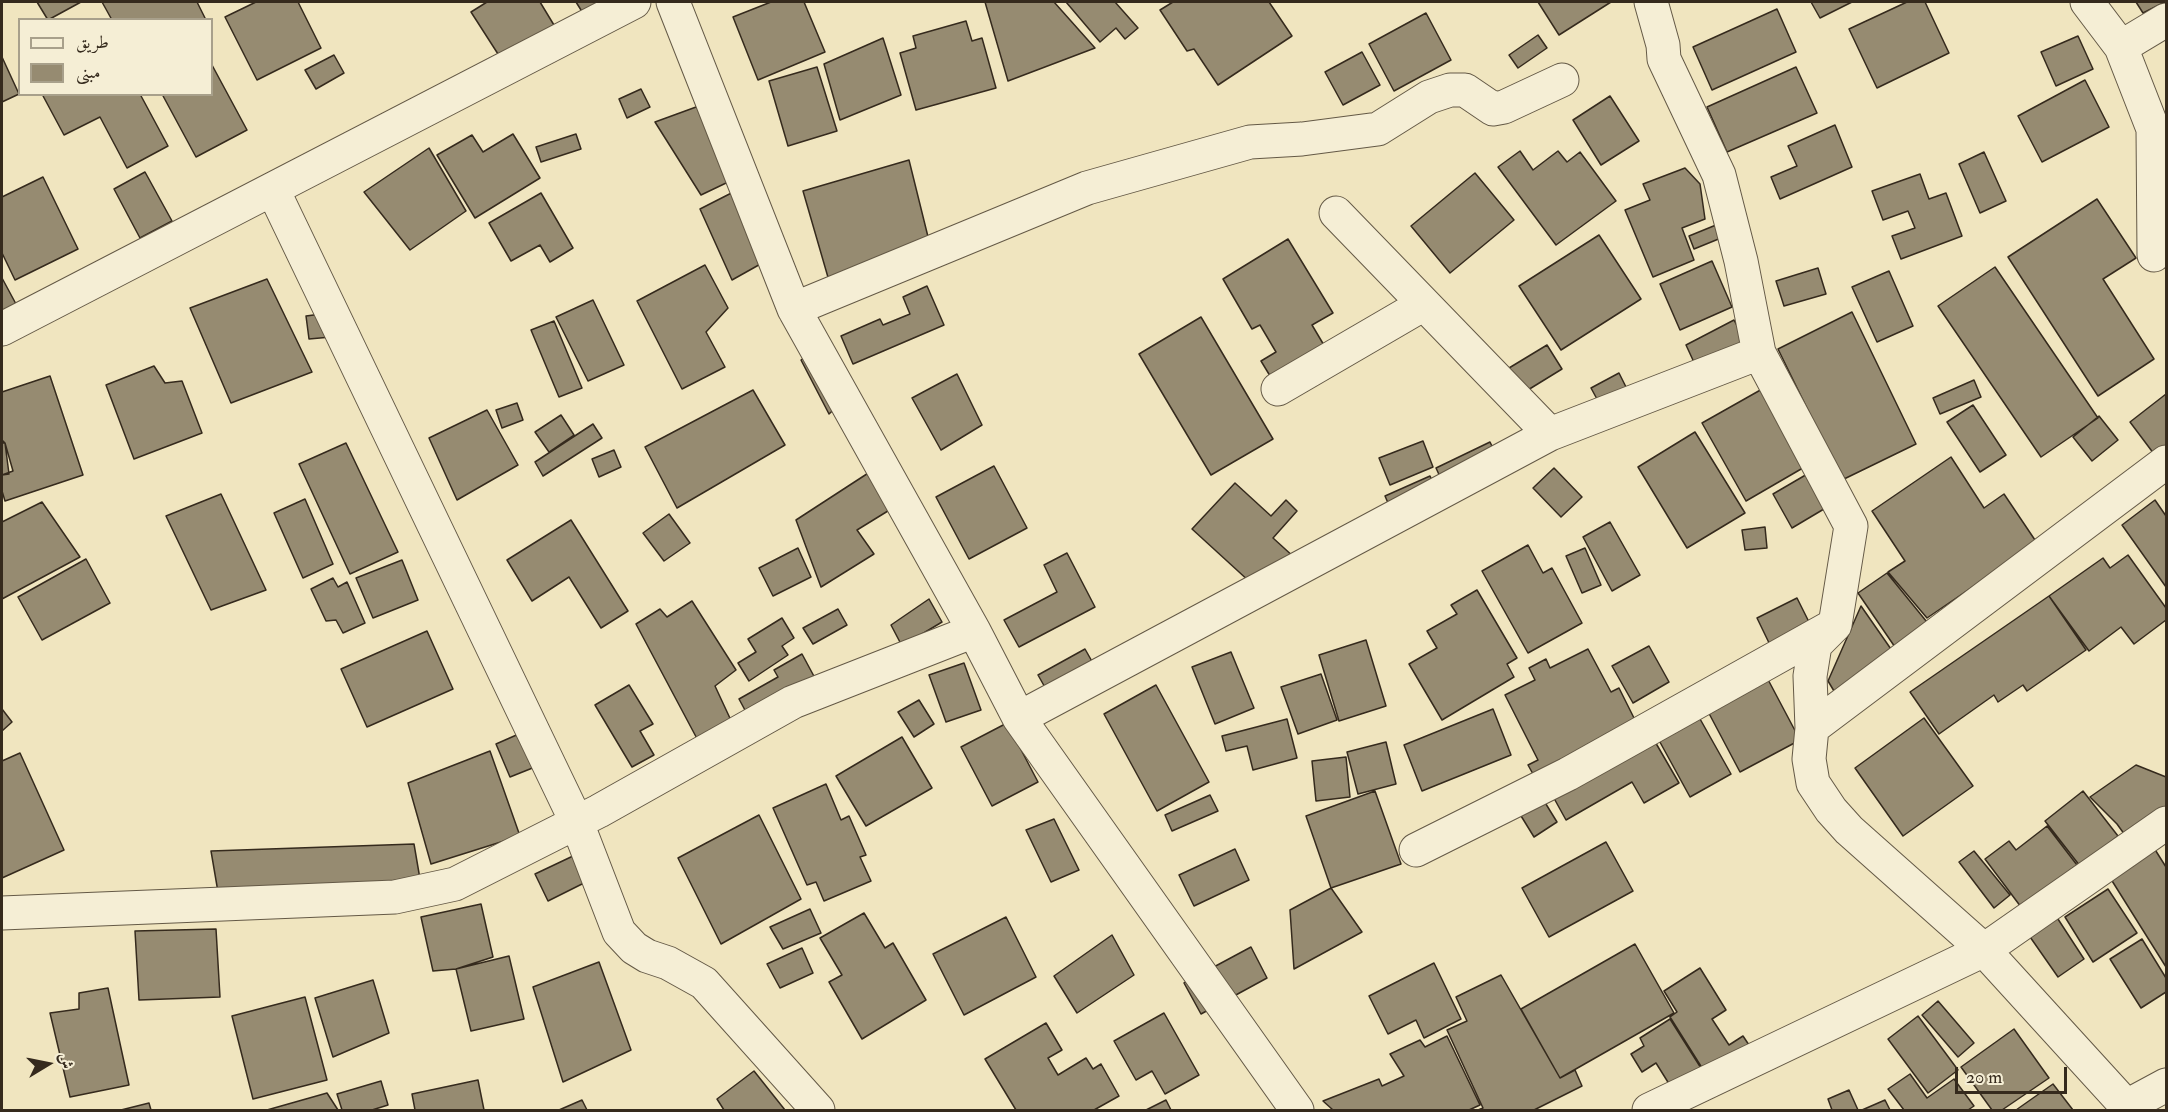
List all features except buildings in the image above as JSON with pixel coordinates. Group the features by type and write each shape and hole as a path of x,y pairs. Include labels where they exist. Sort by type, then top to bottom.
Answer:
{"street":[{"path":"2,329 634,2"},
{"path":"673,2 794,309 974,631 1019,718 1297,1110"},
{"path":"1651,2 1663,45 1664,59 1719,175 1741,261 1759,353 1851,526 1835,625 1815,645 1810,676 1812,728 1809,759 1813,783 1831,810 1850,830 1984,950 2128,1108 2166,1085"},
{"path":"2087,2 2121,47 2153,129 2154,255"},
{"path":"2121,47 2166,20"},
{"path":"794,309 1087,188 1250,142 1302,139 1378,129 1429,97 1450,90 1465,90 1492,109 1504,107 1562,80"},
{"path":"273,190 577,823 619,932 634,948 647,956 668,963 704,983 818,1110"},
{"path":"1336,213 1551,434"},
{"path":"1278,389 1424,304"},
{"path":"1019,718 1551,434 1759,353"},
{"path":"1812,728 2166,462"},
{"path":"1416,850 1568,774 1835,625"},
{"path":"2,913 395,897 455,884 577,823 793,702 974,631"},
{"path":"1649,1110 1668,1103 1984,950 2166,823"}]}
